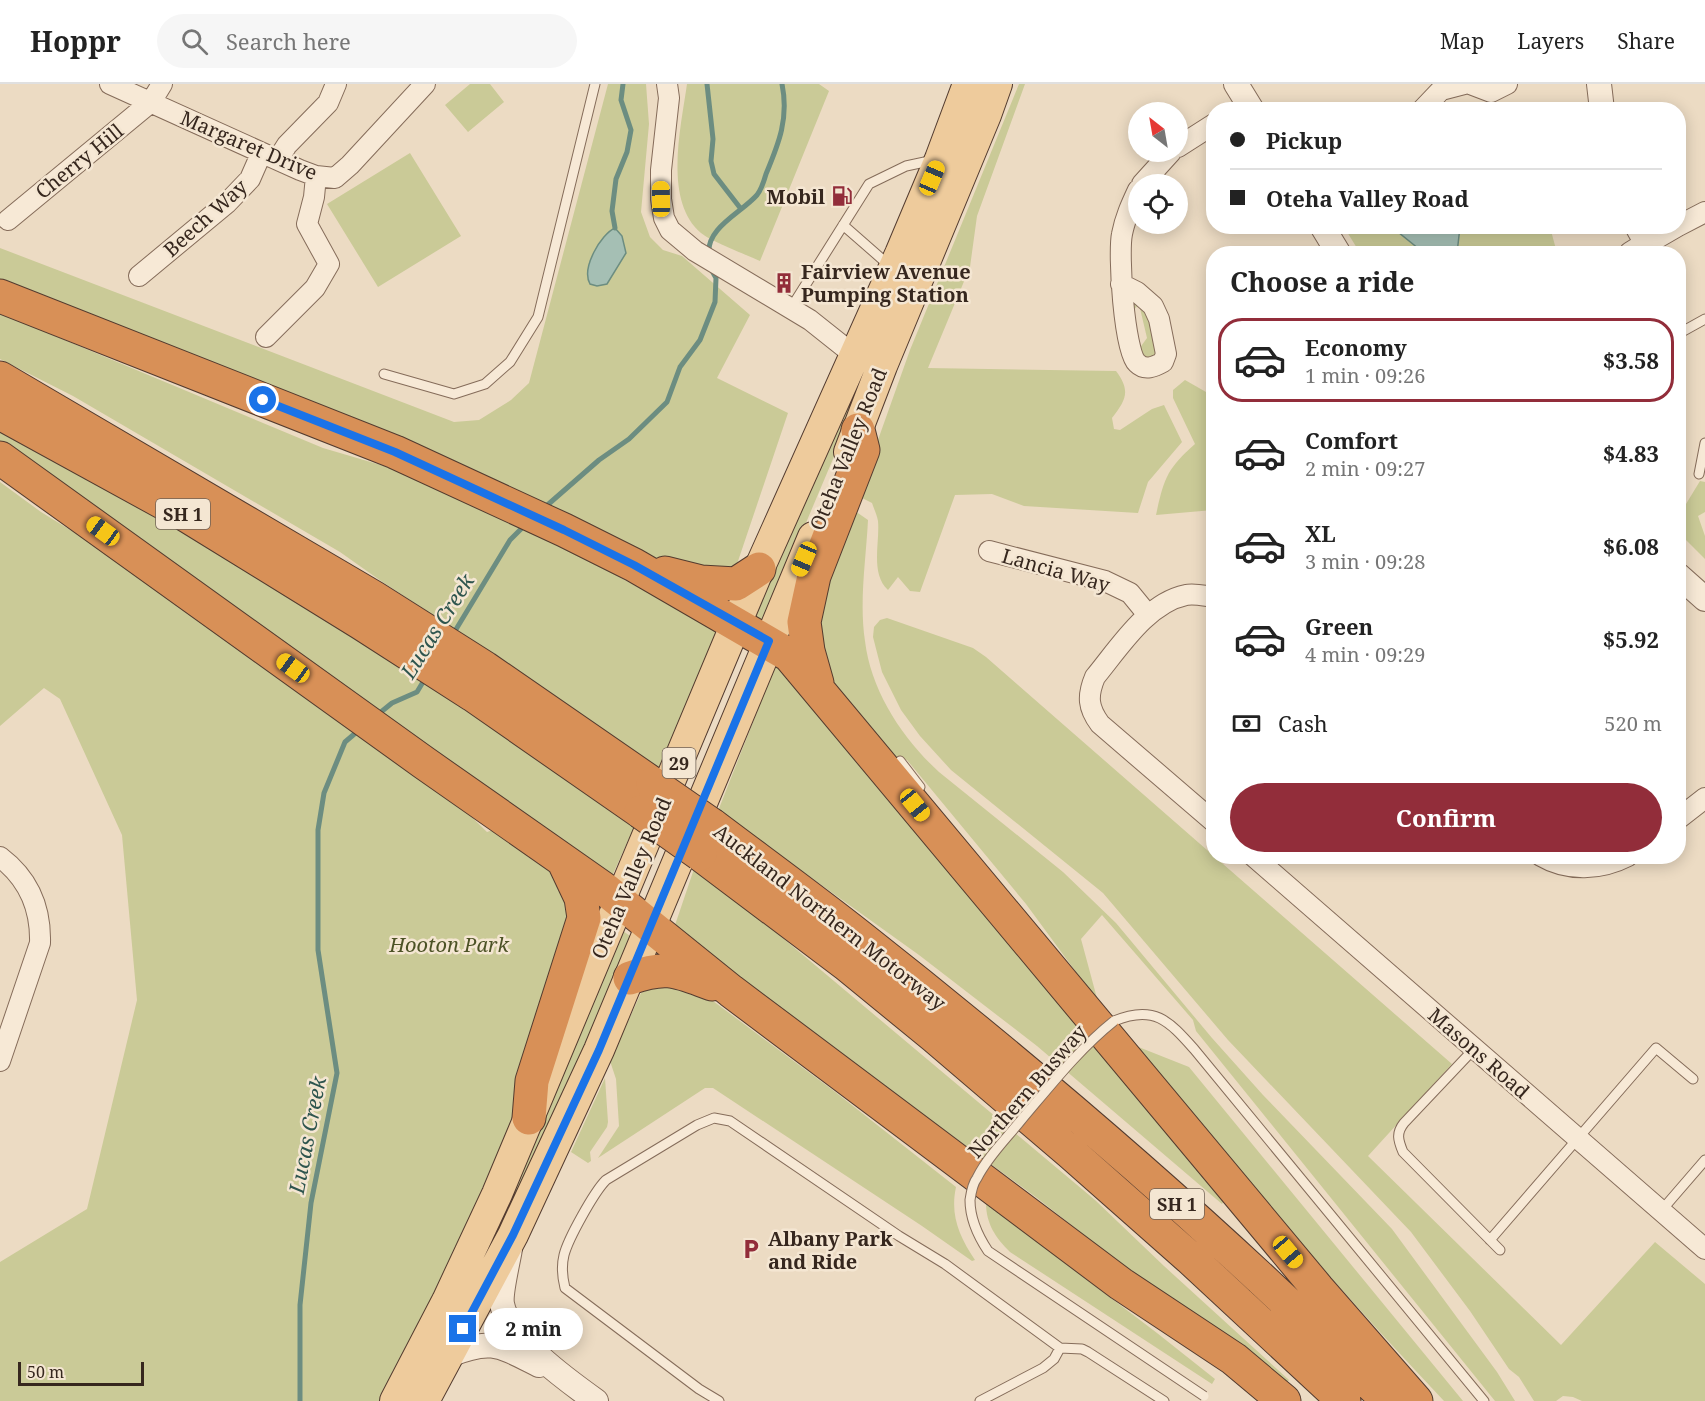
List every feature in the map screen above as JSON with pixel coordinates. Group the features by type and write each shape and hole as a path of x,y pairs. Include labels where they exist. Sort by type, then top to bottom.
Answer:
{"highway":[{"path":"0,296 395,452 634,565 769,641 789,655 818,686 1318,1289 1416,1401"},
{"name":"Auckland Northern Motorway","path":"0,378 479,681 706,839 860,937 1091,1128 1213,1236 1340,1353 1388,1401"},
{"name":"Auckland Northern Motorway","path":"0,413 186,515 367,610"},
{"path":"818,686 808,651 804,621 814,576 863,450 858,430"},
{"path":"0,458 423,762 621,901 731,991 1121,1284 1234,1359 1284,1401"},
{"path":"634,565 701,582 736,584 759,569"},
{"name":"Auckland Northern Motorway","path":"706,839 846,964 934,1036 1182,1251 1344,1401"},
{"path":"529,1118 532,1081 584,918 581,898 564,862"},
{"path":"630,978 654,970 673,970 731,991"}],"main road":[{"name":"Oteha Valley Road","path":"395,1401 464,1266 529,1118 759,569 940,159 968,84"},
{"name":"Oteha Valley Road","path":"424,1401 513,1235 599,1050 858,430 997,84"}],"street":[{"name":"Margaret Drive","path":"110,84 269,157 316,176 335,178 351,165 425,84"},
{"name":"Cherry Hill","path":"8,220 151,102 162,84"},
{"name":"Beech Way","path":"140,276 227,203 269,157 287,145 328,103 336,84"},
{"path":"667,84 669,98 661,170 662,208 670,230 695,251 810,320 860,342"},
{"path":"1430,102 1441,90 1464,84"},
{"path":"1470,84 1499,88"},
{"path":"1599,84 1601,102"},
{"path":"1188,141 1206,129"},
{"path":"1151,174 1162,162"},
{"path":"266,337 315,288 329,264 307,224 314,197 316,176"},
{"path":"1121,284 1122,235 1128,210"},
{"path":"1686,222 1705,212"},
{"path":"1638,241 1657,234"},
{"path":"810,320 850,331 882,366"},
{"name":"Lancia Way","path":"989,551 1105,581 1130,593 1148,615"},
{"path":"1686,582 1705,598"},
{"path":"1206,596 1188,594 1158,607 1148,615 1095,677 1090,689 1089,703 1100,724 1206,815"},
{"path":"1686,813 1705,798"},
{"path":"0,857 11,866 28,887 34,900 40,928 40,943 0,1061"},
{"name":"Masons Road","path":"1262,864 1705,1249"},
{"path":"1560,864 1583,868 1609,864"},
{"path":"513,1235 501,1292 504,1312 513,1329 562,1377 596,1401"},
{"path":"449,1355 470,1347 488,1344 498,1346 562,1377"}],"lane":[{"path":"384,374 454,394 485,384 510,362 538,317 595,84"},
{"path":"791,308 869,184 906,166 940,159"},
{"path":"843,225 892,269"},
{"path":"1686,330 1705,319"},
{"path":"1699,474 1705,443"},
{"path":"900,761 925,794"},
{"path":"936,815 957,856"},
{"name":"Northern Busway","path":"1207,1399 988,1251 979,1238 972,1220 970,1199 975,1179 989,1158 1073,1059 1114,1022 1131,1016 1151,1014 1172,1024 1484,1401"},
{"path":"1490,1240 1656,1047 1693,1079"},
{"path":"1474,1048 1404,1123 1398,1134 1403,1152 1500,1250"},
{"path":"719,1401 699,1389 565,1288 561,1273 564,1253 596,1190 606,1180 697,1125 714,1118 730,1121 890,1231 945,1264 1060,1348 1082,1349 1088,1352 1164,1401"},
{"path":"1661,1211 1705,1160"},
{"path":"1121,1284 1210,1356"},
{"path":"980,1401 1043,1368 1054,1359 1060,1348"}],"green space":[{"path":"470,84 490,84 504,102 468,132 445,105"},
{"path":"608,84 646,84 649,124 641,212 650,237 663,250 682,256 750,315 717,378 788,413 735,570 656,561 0,289 0,248 454,422 479,420 511,400 529,383"},
{"path":"687,84 819,84 829,91 760,261 706,236 689,219 678,183 679,142"},
{"path":"1019,84 1025,84 977,216 970,267 928,368 1116,371 1124,384 1125,395 1121,406 1112,418 1114,429 1120,430 1152,409 1164,405 1182,442 1148,482 1138,513 1024,506 992,494 955,495 920,592 910,591 898,577 888,590 882,583 877,566 877,516 872,503 858,496 910,350"},
{"path":"410,153 461,236 378,287 327,204"},
{"path":"1348,234 1552,234 1555,246 1356,246"},
{"path":"1129,297 1149,309 1157,355 1148,358 1139,349 1147,338 1139,304 1131,313"},
{"path":"0,313 323,448 408,473 558,544 721,632 660,770 340,552 73,396 0,359"},
{"path":"861,367 865,373 863,388 767,615 760,622 756,619 756,614"},
{"path":"1185,380 1206,392 1206,511 1156,515 1168,475 1178,460 1195,444 1173,398 1173,390"},
{"path":"0,432 123,496 266,582 452,701 635,825 609,883 0,447"},
{"path":"1700,481 1705,482 1705,512 1698,516 1705,536 1705,559 1686,540 1686,504"},
{"name":"Hooton Park","path":"0,482 41,512 137,571 445,791 487,832 496,829 537,863 554,871 575,900 498,1172 383,1401 0,1401 0,1262 87,1209 137,1000 122,835 60,699 44,688 0,726"},
{"path":"855,511 868,520 863,626 868,660 881,695 901,729 925,759 939,772 1063,872 1116,923 1263,1095 1392,1229 1497,1372 1515,1401 1495,1401 1196,1031 1193,1020 1102,915 1081,939 1098,1002 1026,904 907,760 889,757 830,682 817,613"},
{"path":"887,618 973,648 986,657 1206,849 1206,864 1223,864 1452,1064 1368,1156 1561,1345 1655,1242 1705,1284 1705,1401 1582,1401 1563,1396 1556,1401 1534,1401 1519,1377 1509,1369 1470,1311 1411,1232 1228,1040 1103,893 951,770 920,736 901,710 882,672 873,637 874,627 880,620"},
{"path":"775,666 786,669 1226,1197 1222,1204 1037,1046 919,955 718,811"},
{"path":"694,869 772,929 1095,1200 1289,1380 1281,1390 1037,1198 673,931"},
{"path":"623,931 633,938 615,994 416,1401"},
{"path":"657,984 705,995 834,1091 956,1187 954,1207 957,1225 975,1260 972,1261 713,1088 705,1088 598,1158 619,1126 616,1079 610,1061 641,993"},
{"path":"1136,1046 1189,1067 1463,1401 1444,1401 1364,1315 1210,1137"},
{"path":"605,1078 607,1127 590,1152 591,1161 588,1163 571,1152"},
{"path":"986,1203 1215,1379 1212,1384 1010,1252 993,1230 986,1211"}],"shaded area":[{"path":"615,228 622,236 626,253 607,284 597,286 590,284 588,269 594,252 604,237"},
{"path":"1400,234 1459,234 1458,246 1415,246"}],"waterway":[{"path":"615,228 612,211 616,179 627,152 631,130 621,100 623,84"},
{"path":"707,84 713,139 711,161 714,174 741,209"},
{"name":"Lucas Creek","path":"709,254 713,236 750,202 761,188 782,130 784,108 782,84"},
{"name":"Lucas Creek","path":"544,508 599,460 629,439 667,402 680,367 700,340 715,302 716,278 710,267"},
{"name":"Lucas Creek","path":"452,636 510,540 526,524"},
{"name":"Lucas Creek","path":"376,716 392,703 417,692 426,677"},
{"name":"Lucas Creek","path":"300,1401 300,1305 311,1203 337,1073 318,950 318,830 324,793 345,742 359,730"}],"place":[{"name":"Mobil","path":"842,196"},
{"name":"Fairview Avenue Pumping Station","path":"784,283"},
{"name":"Albany Park and Ride","path":"751,1249"}],"route":[{"path":"263,400 395,452 564,530 634,565 769,641 599,1050 513,1235 463,1329"}]}
